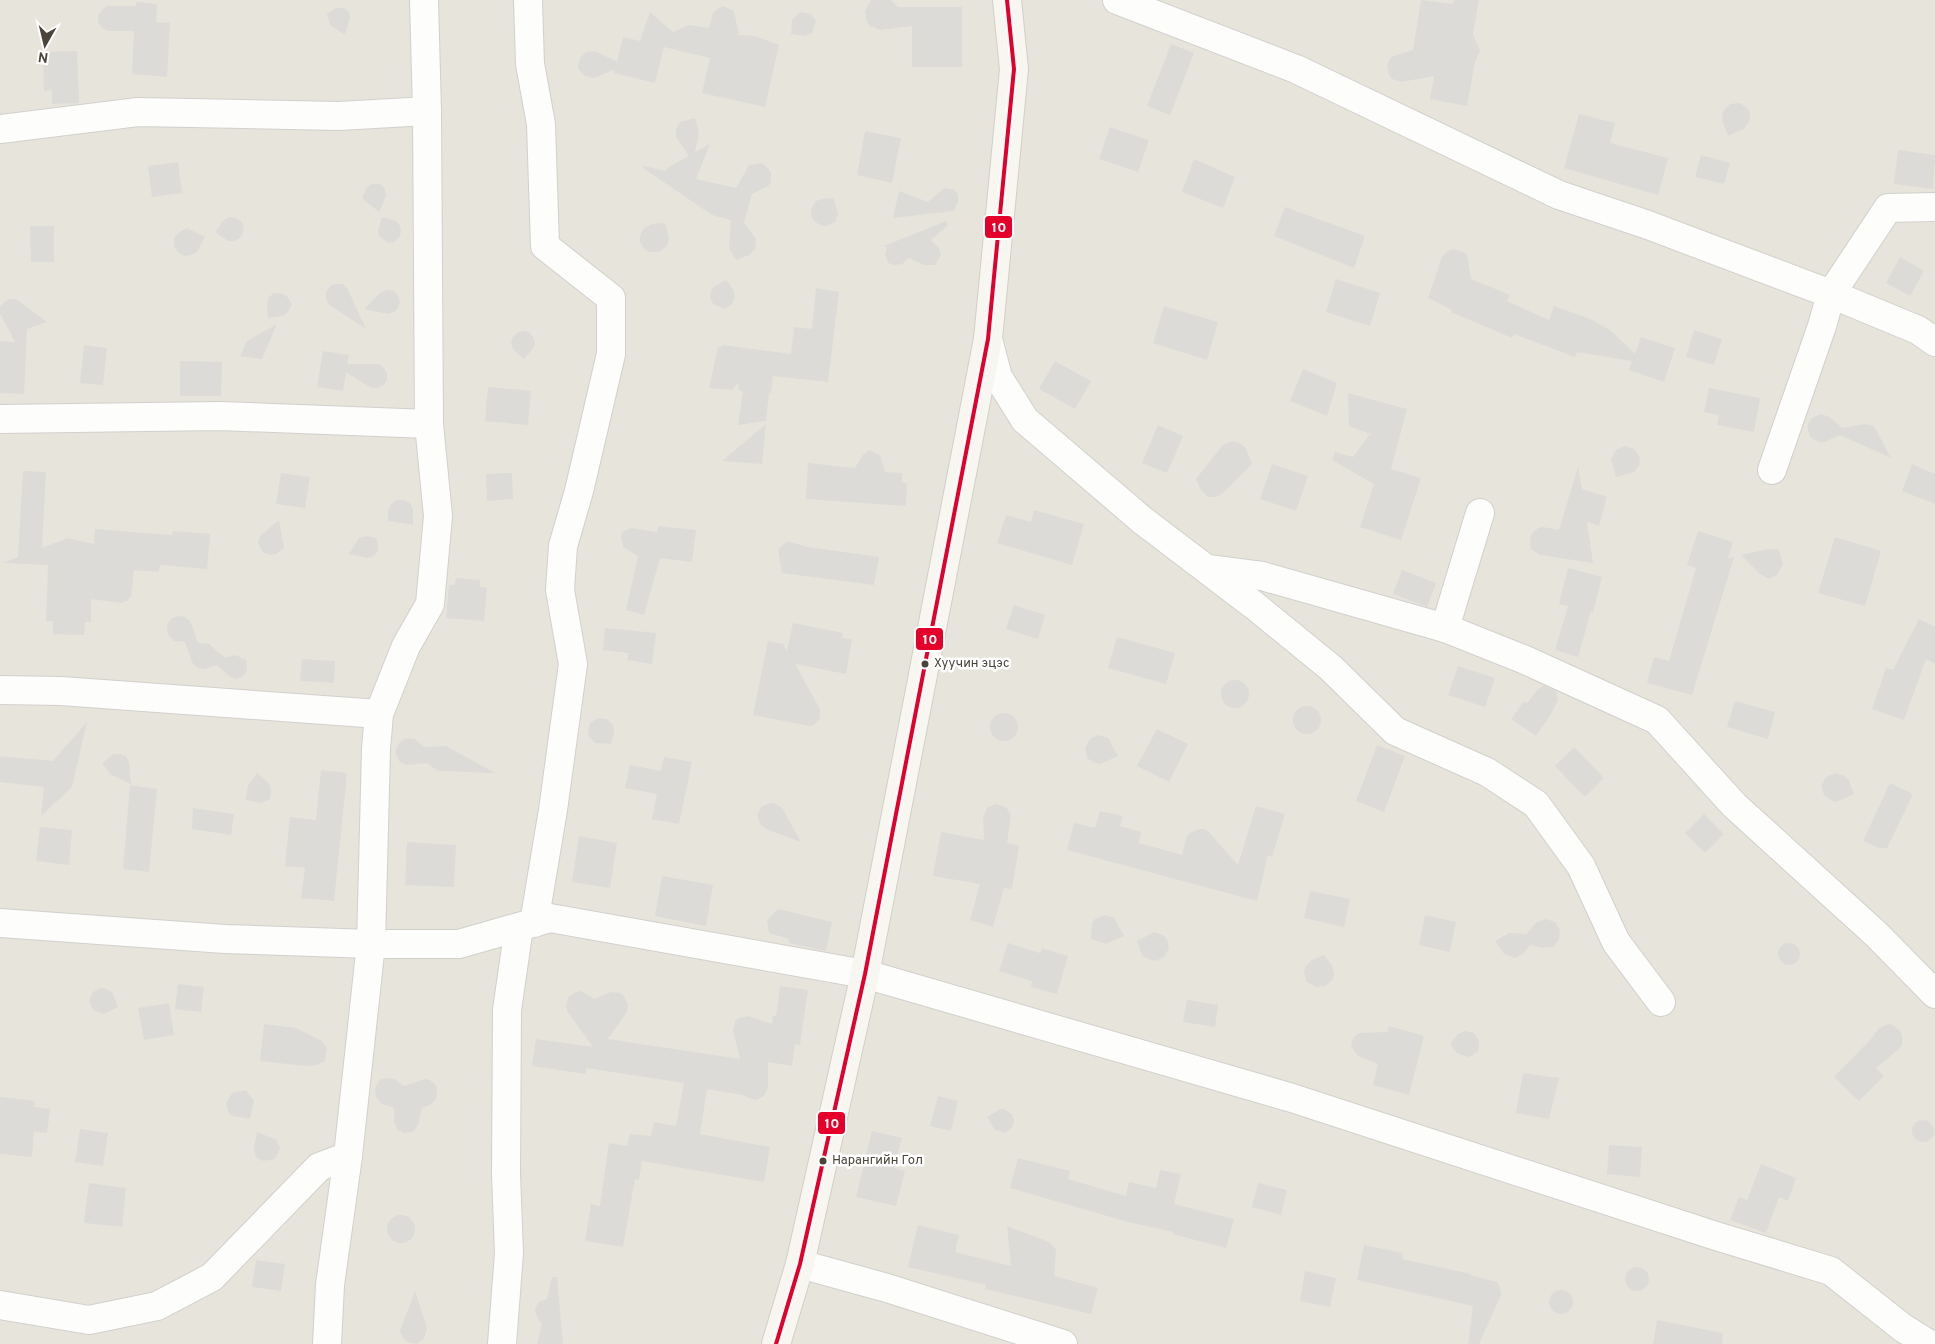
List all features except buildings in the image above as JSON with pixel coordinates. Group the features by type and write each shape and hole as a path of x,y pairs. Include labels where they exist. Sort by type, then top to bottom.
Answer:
{"main road":[{"path":"776,1344 800,1264 865,974 988,339 1014,69 1007,0"}],"street":[{"path":"327,1344 330,1284 348,1156 371,944 376,749 379,714 406,646 430,604 438,516 429,424 427,111 424,0"},
{"path":"502,1344 509,1253 506,1174 507,1010 553,810 573,664 560,590 563,546 579,491 610,354 611,298 545,246 541,124 530,64 528,0"},
{"path":"1117,0 1296,69 1559,195 1648,225 1831,294 1918,330 1935,342"},
{"path":"0,130 138,112 340,116 427,111"},
{"path":"1772,470 1822,326 1831,294 1888,208 1935,207"},
{"path":"988,339 998,377 1025,420 1142,520 1255,606 1331,668 1395,731 1487,772 1536,804 1581,866 1616,942 1661,1002"},
{"path":"0,419 220,416 429,424"},
{"path":"1445,628 1480,513"},
{"path":"1206,568 1262,576 1445,628 1523,659 1657,720 1734,805 1876,934 1935,994"},
{"path":"0,690 61,691 379,714"},
{"path":"0,923 225,939 371,944 459,944 550,918 865,974 1292,1098 1716,1236 1832,1271 1901,1336 1929,1344"},
{"path":"0,1305 89,1320 157,1306 212,1277 320,1168 348,1156"},
{"path":"800,1264 887,1288 1063,1344"}],"shaded area":[{"path":"0,0 1935,0 1935,1344 0,1344"}],"transit line":[{"name":"10","path":"776,1344 800,1264 865,974 988,339 1014,69 1007,0"}],"place":[{"name":"Хуучин эцэс","path":"925,664"},
{"name":"Нарангийн Гол","path":"823,1161"}]}
